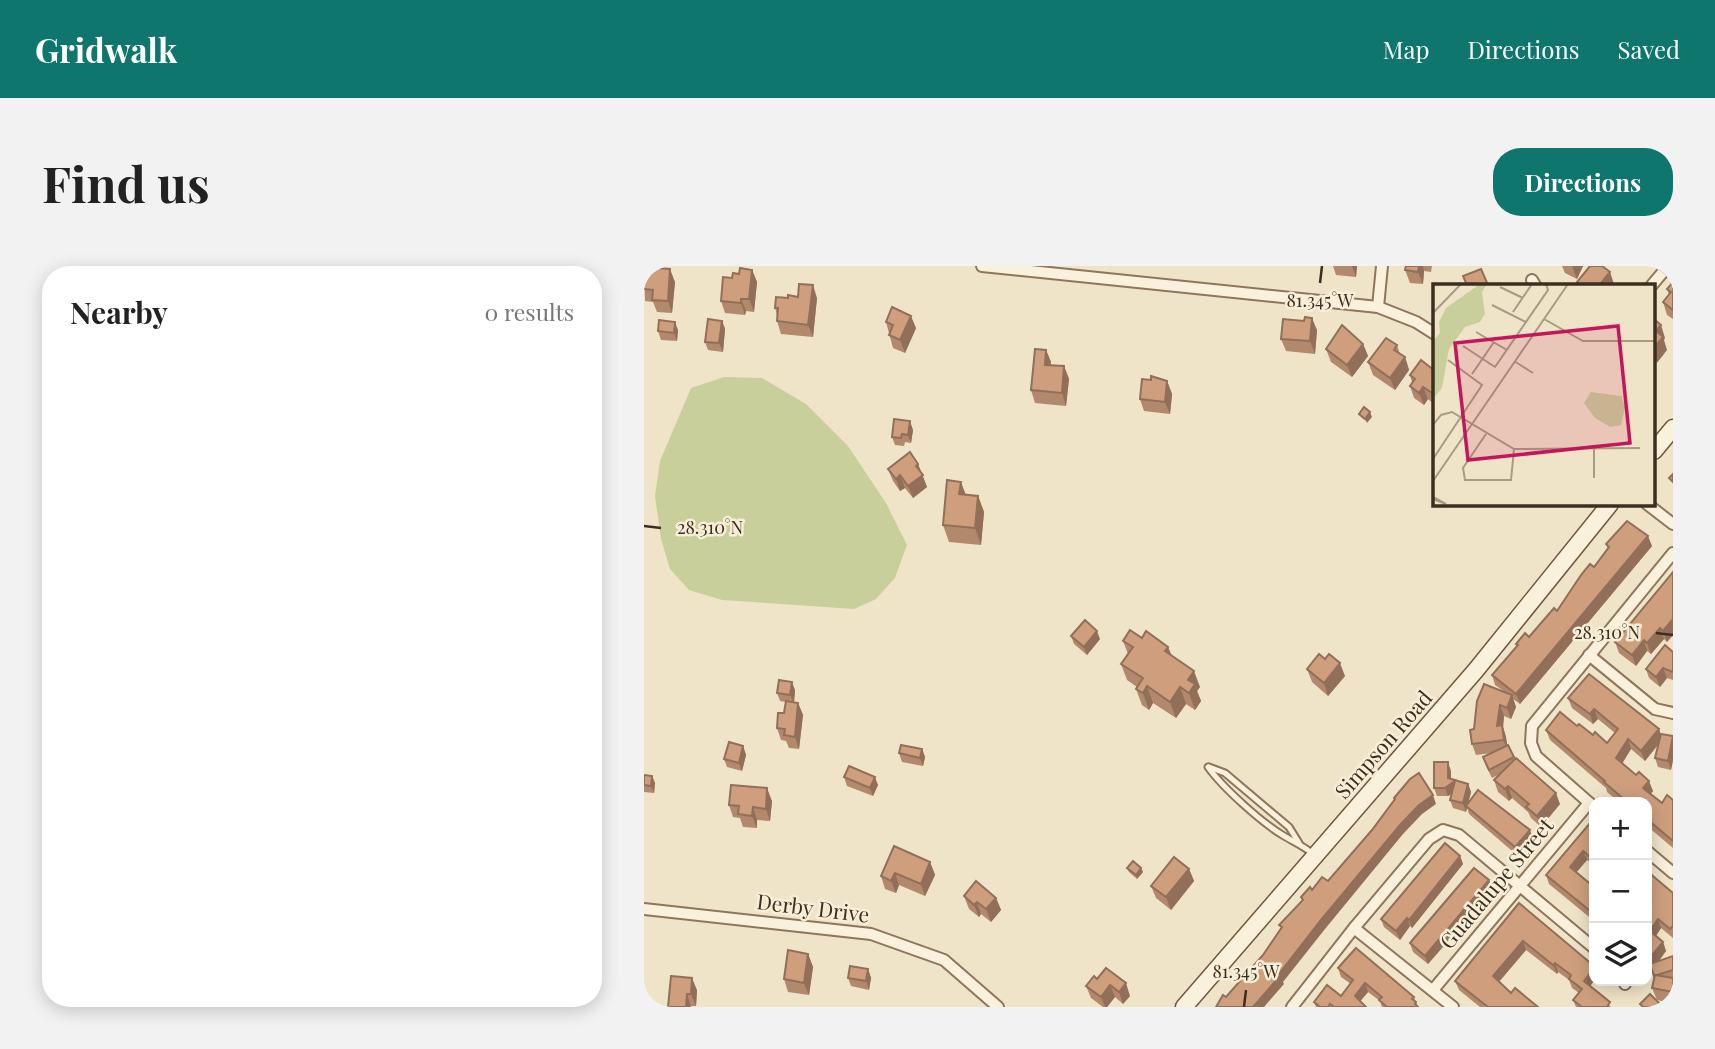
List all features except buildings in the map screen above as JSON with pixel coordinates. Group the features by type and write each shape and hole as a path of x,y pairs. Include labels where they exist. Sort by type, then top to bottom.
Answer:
{"main road":[{"path":"1656,449 1673,428"},
{"name":"Simpson Road","path":"1184,1007 1317,857 1476,670 1607,506"}],"street":[{"path":"982,266 1378,307 1433,333"},
{"path":"1378,307 1382,266"},
{"path":"1653,284 1668,266"},
{"path":"1650,506 1673,524"},
{"path":"1589,802 1536,756 1531,743 1532,726 1673,553"},
{"path":"1589,655 1655,709 1673,713"},
{"name":"Guadalupe Street","path":"1433,990 1589,808"},
{"path":"1292,1007 1429,839 1443,830 1459,835 1589,944"},
{"path":"1652,855 1673,873"},
{"name":"Derby Drive","path":"644,909 871,934 944,960 999,1007"},
{"path":"1354,928 1453,1007"}],"lane":[{"path":"1299,843 1289,827 1225,773 1208,767 1220,785 1283,835 1317,857"}],"green space":[{"path":"724,377 762,378 806,404 848,446 886,503 907,545 895,578 876,599 854,609 722,600 689,590 670,569 661,539 655,496 660,461 691,388"}]}
